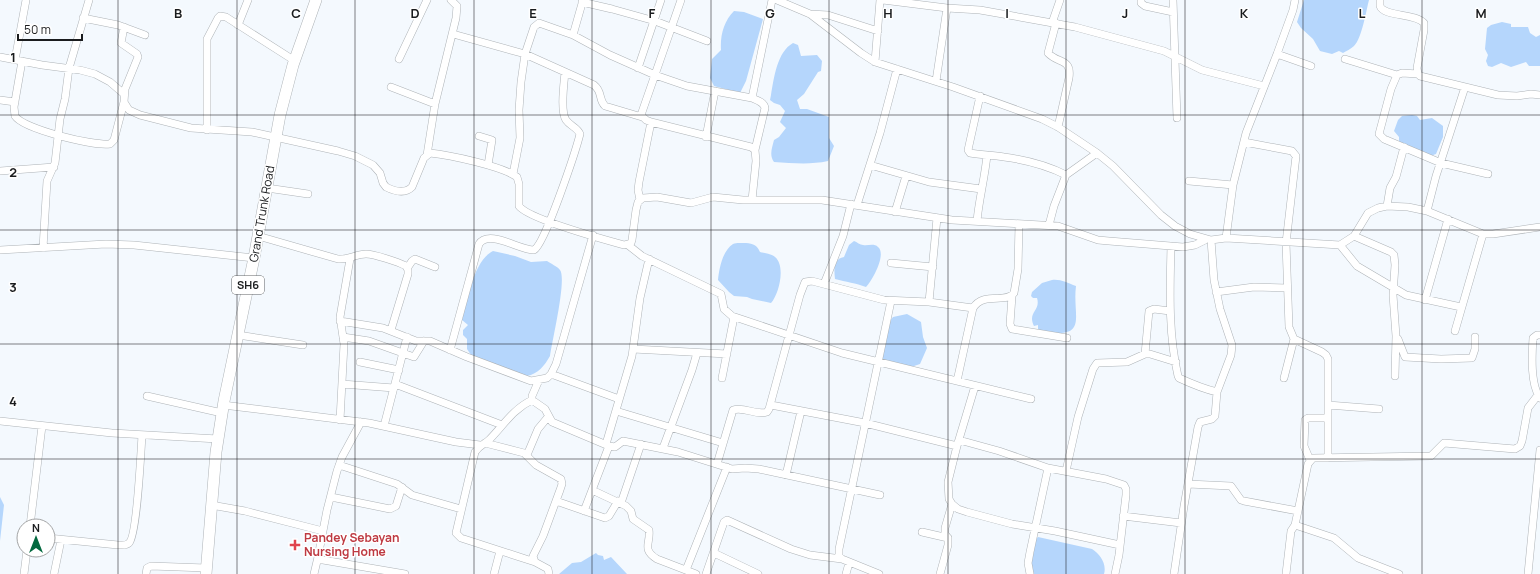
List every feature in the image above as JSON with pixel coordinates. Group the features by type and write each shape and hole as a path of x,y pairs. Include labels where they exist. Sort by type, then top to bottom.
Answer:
{"main road":[{"name":"Grand Trunk Road","path":"206,571 211,505 218,439 223,409 286,90 316,0"}],"street":[{"path":"26,0 18,61 14,113 16,118 58,136 81,141 110,144 114,140 124,102 124,94 138,58 135,52 121,43 124,27"},
{"path":"43,248 47,181 54,167 69,68 89,0"},
{"path":"238,25 248,0"},
{"path":"399,59 427,0"},
{"path":"124,102 130,110 140,115 170,124 207,130 245,131 338,151 368,161 377,169 386,187 399,191 409,190 412,187 427,155 436,104 453,34 457,10 457,6 451,0"},
{"path":"638,68 661,0"},
{"path":"642,118 641,111 681,0"},
{"path":"752,98 772,0"},
{"path":"777,0 810,14 875,62 980,96 1042,119 1058,127 1113,166 1161,215 1175,226 1190,234 1208,240"},
{"path":"875,62 882,0 947,8 980,10 1075,27 1164,51 1202,70 1264,86"},
{"path":"1058,127 1070,78 1070,70 1065,62 1048,53 1060,0"},
{"path":"1141,0 1141,3 1145,6 1173,12"},
{"path":"1173,0 1177,118"},
{"path":"1226,238 1233,186 1244,142 1293,10 1295,0"},
{"path":"1380,0 1381,8 1384,10 1418,19 1424,23 1417,68 1418,74"},
{"path":"573,35 583,1 654,21 707,41"},
{"path":"936,82 947,8"},
{"path":"810,14 828,15 878,31"},
{"path":"207,130 207,38 220,16 226,17 295,61"},
{"path":"83,18 124,27 146,35"},
{"path":"513,174 520,138 519,110 525,54 534,27 539,23 573,35 655,75 687,86 752,98 763,103 765,108 755,150 756,161 752,200"},
{"path":"453,34 525,54 587,82 598,89 601,94 602,102 605,106 651,122 750,147 755,150"},
{"path":"1277,54 1311,66"},
{"path":"0,57 80,70 99,76 110,82 124,94"},
{"path":"1344,59 1397,75 1402,73 1418,74 1429,79 1498,95 1540,95"},
{"path":"824,284 870,165 897,69"},
{"path":"450,350 481,241 489,238 534,250 538,246 549,222 580,134 577,129 567,122 563,111 565,72"},
{"path":"1397,75 1391,89 1379,134 1384,139 1441,163 1488,174"},
{"path":"391,87 436,104"},
{"path":"1427,211 1465,87"},
{"path":"706,137 715,91"},
{"path":"980,96 968,150 970,153 1032,162 1050,167 1066,175"},
{"path":"0,100 15,102"},
{"path":"628,245 632,240 636,210 640,200 638,190 639,182 651,122"},
{"path":"479,136 492,140 493,144 488,165"},
{"path":"1244,142 1292,151 1296,156 1286,243 1289,327 1294,338 1326,355 1328,359 1328,458"},
{"path":"1387,206 1390,188 1396,177 1404,147"},
{"path":"1049,225 1054,206 1066,175 1096,153"},
{"path":"427,155 436,154 488,165 513,174 518,180 519,202 521,209 549,222 628,245 649,259 718,291 723,296 724,309 734,317 842,353 1031,399"},
{"path":"977,221 986,171 987,155"},
{"path":"870,165 937,184 982,189"},
{"path":"0,172 54,167"},
{"path":"895,212 906,176"},
{"path":"1189,182 1233,186"},
{"path":"267,188 308,194"},
{"path":"640,200 643,198 657,197 692,203 713,197 752,200 803,200 854,205 937,218 1058,226 1098,240 1183,247 1195,245 1208,240 1226,238 1286,243 1340,245 1354,236 1368,213 1378,208 1387,206 1408,207 1427,211 1483,234 1493,234 1540,227"},
{"path":"929,302 937,218"},
{"path":"1425,300 1448,219"},
{"path":"1019,224 1018,269 1015,289 1012,296 1010,324 1012,329 1067,338"},
{"path":"1454,331 1483,234"},
{"path":"340,321 391,330 416,341 430,341 526,380 539,380 546,378 551,374 556,364 593,235"},
{"path":"258,236 338,259 350,259 369,254 404,264 408,267"},
{"path":"1354,236 1391,252 1394,255 1395,265 1393,303 1396,336 1395,376"},
{"path":"1174,574 1181,523 1198,426 1203,420 1214,418 1217,392 1232,350 1231,339 1216,292 1208,240"},
{"path":"0,250 106,244 134,245 254,258"},
{"path":"1340,245 1357,266 1406,295 1461,307"},
{"path":"1171,246 1171,333 1180,378 1199,388 1217,392"},
{"path":"340,420 344,344 340,321 350,259"},
{"path":"391,330 408,274 408,267 412,261 415,259 435,267"},
{"path":"584,511 608,445 633,348 640,298 649,259"},
{"path":"891,263 933,267"},
{"path":"717,464 733,410 739,409 765,413 771,405 803,284 808,281 824,284 891,301 929,302 973,308"},
{"path":"1216,292 1254,287 1287,288"},
{"path":"957,381 973,308 976,304 986,298 1012,296"},
{"path":"846,574 845,561 839,556 838,549 891,301"},
{"path":"1144,354 1149,311 1154,309 1170,311"},
{"path":"722,378 734,317"},
{"path":"1310,460 1312,458 1431,456 1440,445 1449,442 1515,449 1520,446 1522,441 1528,408 1539,396 1534,380 1532,354 1533,338 1537,334 1540,335"},
{"path":"238,335 303,345"},
{"path":"343,336 369,341 413,357 416,356 424,341"},
{"path":"1396,336 1405,357 1441,359 1472,358 1475,349 1475,336"},
{"path":"384,426 407,337"},
{"path":"1284,378 1294,338"},
{"path":"633,348 727,354"},
{"path":"663,448 692,370 697,352"},
{"path":"1066,471 1078,417 1095,365 1099,362 1128,362 1144,354 1150,354 1176,362"},
{"path":"360,362 399,370"},
{"path":"551,374 619,399"},
{"path":"532,400 532,396 539,380"},
{"path":"342,384 394,386 502,425"},
{"path":"940,574 948,545 948,538 945,534 945,528 952,504 948,490 948,482 975,386"},
{"path":"147,396 223,409 361,422 456,442 482,444 520,452 527,455 536,465 561,479 562,484 543,536 534,553 533,558 535,562"},
{"path":"532,400 543,408 552,422 615,447 626,441 663,448 732,469 751,468 880,495"},
{"path":"532,400 520,407 482,444 476,452 457,529 458,536 535,562 548,569 549,574"},
{"path":"771,405 999,451 1048,468 1106,479 1124,485 1126,495 1115,574"},
{"path":"1328,405 1379,409"},
{"path":"616,411 671,426 723,443"},
{"path":"786,475 800,411"},
{"path":"527,455 538,429 548,417"},
{"path":"1286,574 1291,531 1295,525 1310,460 1304,446 1305,420 1308,418 1328,418"},
{"path":"0,421 142,435 218,439"},
{"path":"314,574 339,465 361,422"},
{"path":"31,518 42,426"},
{"path":"56,539 118,545 130,543 135,519 142,435"},
{"path":"556,502 602,518 607,518 620,502 641,444"},
{"path":"1528,574 1540,450"},
{"path":"339,465 397,484 412,495 461,510"},
{"path":"686,570 727,467"},
{"path":"1030,574 1028,563 1034,527 1048,468"},
{"path":"1188,484 1231,486 1244,501 1298,511"},
{"path":"331,497 390,509 396,506 402,488"},
{"path":"592,490 620,502 629,509 633,519 649,530 648,549 651,555 696,574"},
{"path":"952,504 958,509 1012,524 1034,527 1120,545"},
{"path":"211,505 323,531"},
{"path":"1123,516 1181,523"},
{"path":"706,574 724,522 727,520 791,550 845,561 879,574"},
{"path":"1295,525 1334,538 1358,558 1399,574"},
{"path":"922,532 948,538"},
{"path":"54,574 61,540"},
{"path":"494,574 500,551"},
{"path":"714,553 758,574"},
{"path":"318,557 323,560 400,574"},
{"path":"24,574 26,558"},
{"path":"146,574 147,568 151,566 178,570 206,571"}],"water":[{"path":"1304,0 1369,0 1361,31 1354,46 1343,53 1339,51 1332,54 1320,51 1313,39 1297,22"},
{"path":"734,11 744,12 763,19 746,81 740,93 714,86 710,78 712,59 721,50 723,29"},
{"path":"1502,22 1511,24 1511,27 1528,27 1530,33 1536,37 1540,35 1540,66 1529,66 1526,62 1511,67 1501,63 1492,67 1488,66 1486,61 1488,55 1485,49 1487,28 1491,25"},
{"path":"793,43 798,45 801,56 817,55 822,61 821,71 818,72 804,94 797,100 800,109 807,109 829,117 829,138 834,146 828,161 808,163 774,162 772,157 771,151 774,140 779,137 786,128 780,122 785,111 780,105 770,100 773,81 777,66 783,53"},
{"path":"1402,116 1417,116 1420,120 1432,118 1443,126 1443,137 1436,154 1430,156 1399,142 1399,137 1394,131 1398,120"},
{"path":"854,241 862,245 875,245 880,250 881,255 878,267 866,287 835,279 836,262 840,258 844,257 849,245"},
{"path":"735,243 749,243 756,246 760,252 772,255 778,261 781,273 779,287 771,303 747,297 734,296 718,280 722,261 729,247"},
{"path":"493,251 515,256 531,262 547,261 560,270 562,276 562,285 550,356 541,369 531,375 523,376 517,374 471,355 467,349 467,339 463,335 463,330 468,325 462,320 469,292 472,281 481,263 486,256"},
{"path":"1052,280 1061,281 1076,286 1075,324 1073,329 1067,332 1056,333 1041,331 1038,329 1038,325 1034,326 1032,321 1038,302 1037,298 1033,298 1031,296 1032,292 1042,283"},
{"path":"907,314 921,322 923,337 927,348 920,364 911,367 882,359 890,321 893,317"},
{"path":"0,497 4,505 0,541"},
{"path":"1038,537 1092,549 1098,554 1104,563 1104,574 1034,574 1031,567 1035,540"},
{"path":"596,553 603,556 604,560 611,557 627,574 559,574 572,563 581,562"}],"place":[{"name":"Pandey Sebayan Nursing Home","path":"295,545"}]}
